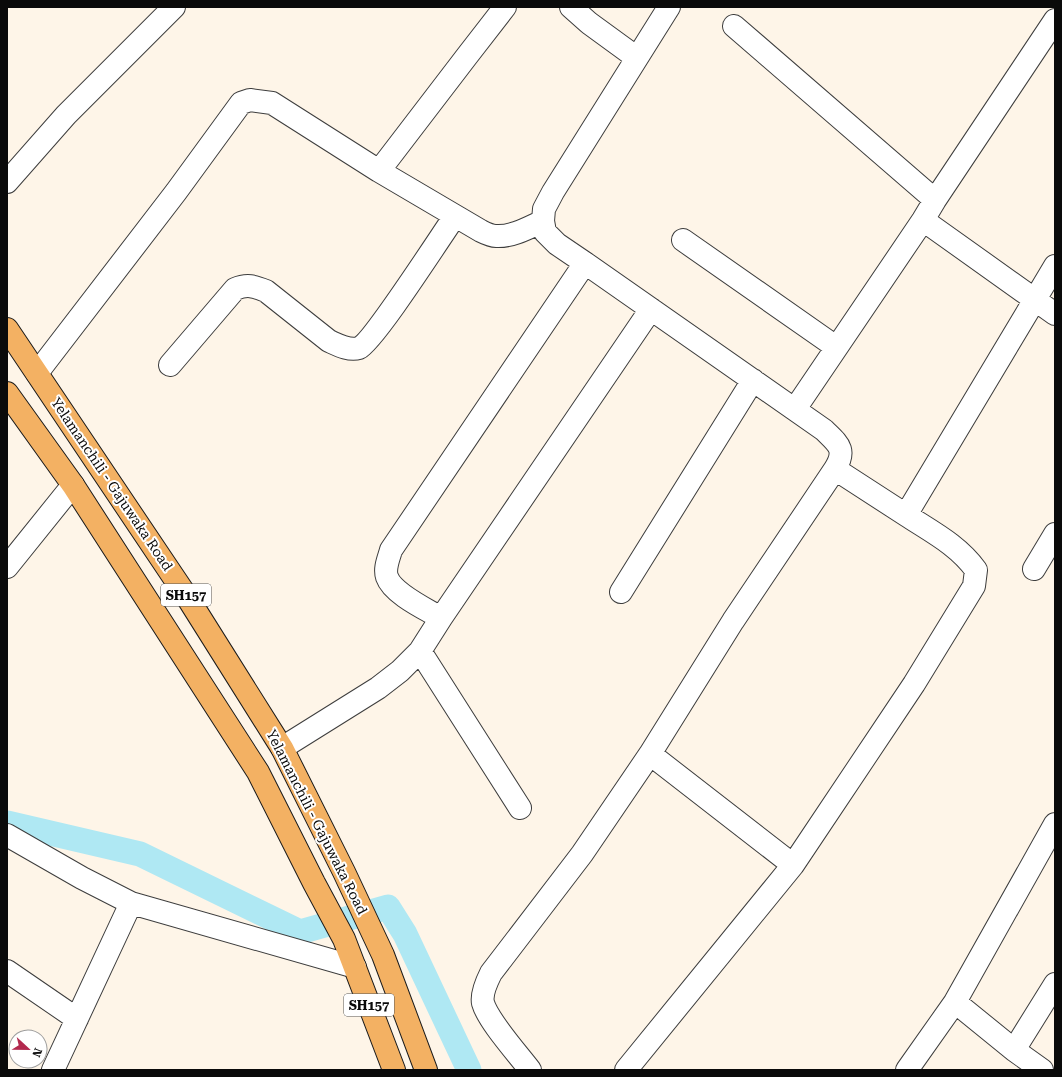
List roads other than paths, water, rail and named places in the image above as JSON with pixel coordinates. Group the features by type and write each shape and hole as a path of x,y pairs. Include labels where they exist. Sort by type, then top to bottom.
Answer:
{"main road":[{"name":"Yelamanchili - Gajuwaka Road","path":"7,329 189,600 282,748 344,872 383,955 426,1070"},
{"name":"Yelamanchili - Gajuwaka Road","path":"7,393 73,485 258,772 344,940 394,1070"},
{"path":"276,808 303,789"}],"street":[{"path":"7,182 66,115 174,7"},
{"path":"379,171 505,7"},
{"path":"571,7 589,23 637,58"},
{"path":"530,1070 492,1021 483,1002 485,986 491,973 582,854 650,754 733,621 841,459 840,450 836,442 824,430 556,244 545,232 543,221 544,209 553,192 670,7"},
{"path":"795,409 923,220 1055,20"},
{"path":"734,26 935,200"},
{"path":"37,373 176,192 241,103 250,100 272,103 379,171 481,231 495,236 506,235 520,232 543,221"},
{"path":"170,365 235,289 244,285 255,286 266,291 329,341 350,349 358,348 365,344 383,321 455,216"},
{"path":"923,220 1055,314"},
{"path":"683,240 836,347"},
{"path":"441,618 402,594 387,577 387,564 391,550 585,263"},
{"path":"906,515 1055,266"},
{"path":"282,748 378,688 400,671 420,651 651,309"},
{"path":"621,592 753,380"},
{"path":"632,1068 793,865 914,684 974,586 976,570 957,548 835,469"},
{"path":"7,567 73,485"},
{"path":"1034,569 1055,534"},
{"path":"420,651 520,808"},
{"path":"650,754 793,865"},
{"path":"918,1066 1055,824"},
{"path":"7,835 82,878 131,903 171,916 355,967"},
{"path":"53,1070 131,903"},
{"path":"7,971 77,1019"},
{"path":"1014,1050 1055,984"},
{"path":"955,1002 1014,1050 1042,1070"}],"waterway":[{"path":"7,823 140,854 300,932 388,907 405,934 469,1070"}]}
